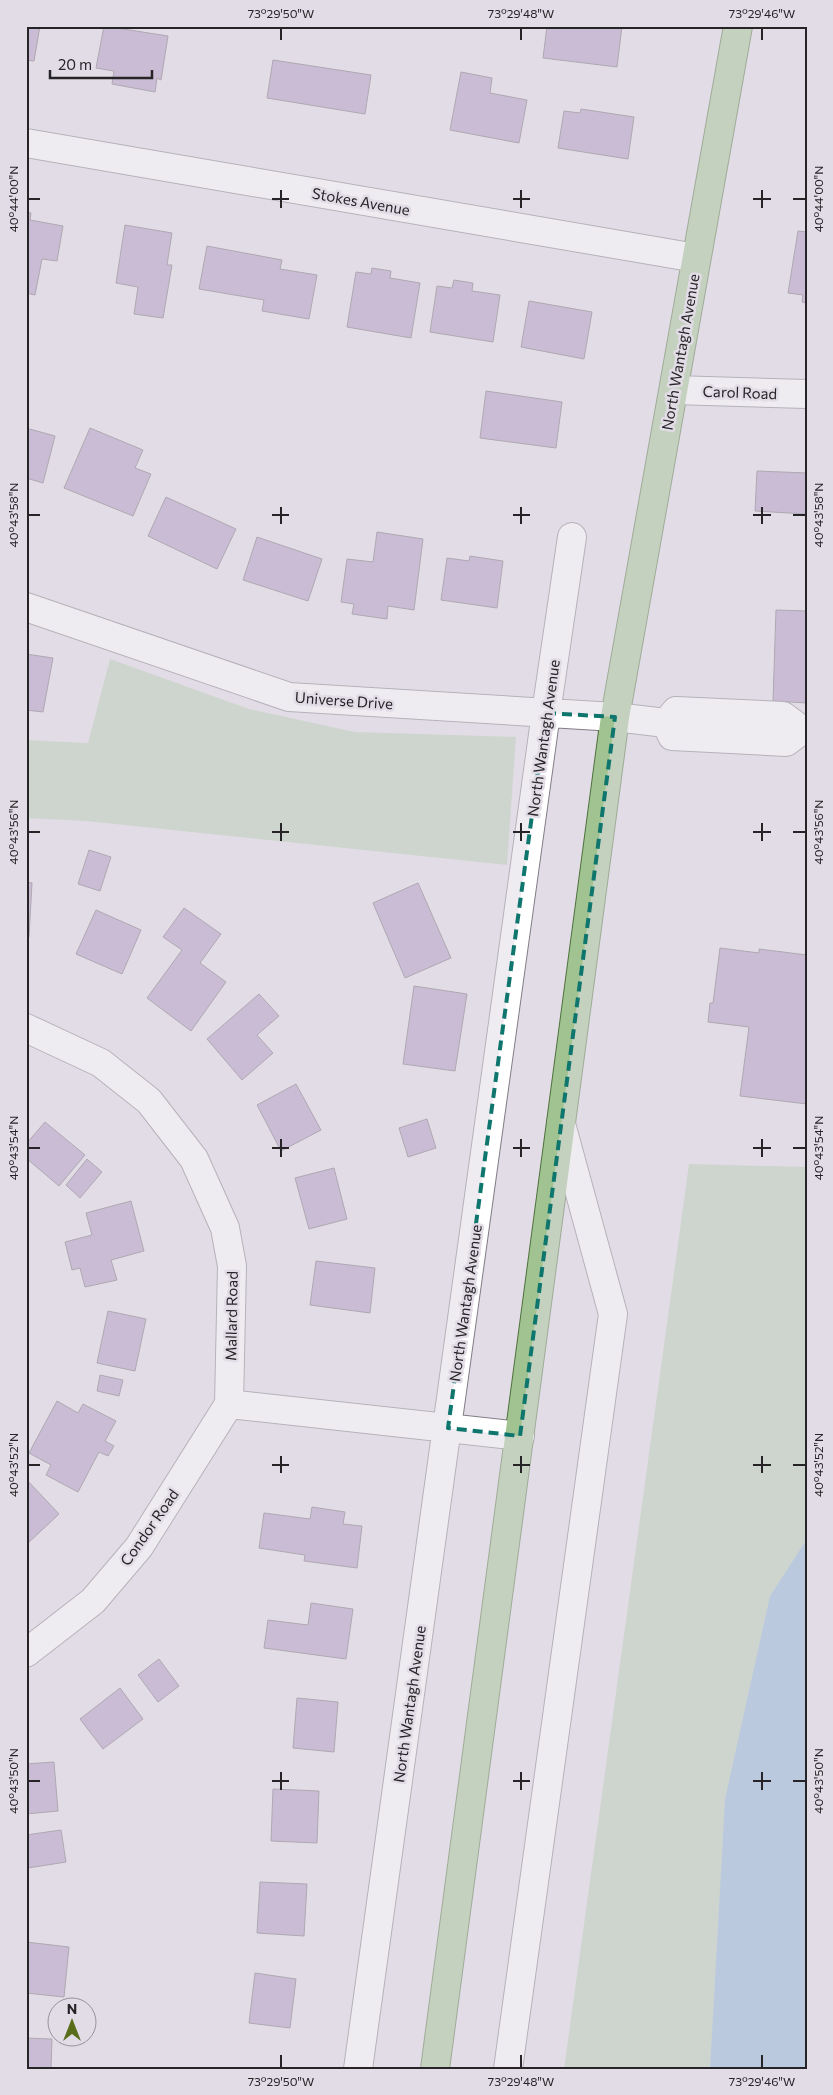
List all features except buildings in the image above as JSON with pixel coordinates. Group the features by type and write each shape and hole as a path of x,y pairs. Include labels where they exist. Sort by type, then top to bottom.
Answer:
{"main road":[{"name":"North Wantagh Avenue","path":"435,2069 615,717 738,26"}],"street":[{"name":"Stokes Avenue","path":"26,143 696,258"},
{"name":"Carol Road","path":"674,390 807,394"},
{"name":"North Wantagh Avenue","path":"358,2069 572,537"},
{"name":"Universe Drive","path":"26,607 289,697 615,717 666,723 672,736 786,742 804,730"},
{"name":"Mallard Road","path":"26,1028 108,1068 149,1101 194,1159 224,1228 232,1266 229,1404"},
{"name":"North Wantagh Avenue","path":"508,2069 613,1314 561,1124"},
{"path":"229,1404 520,1436"},
{"name":"Condor Road","path":"26,1653 93,1601 139,1547 229,1404"}],"highlighted area":[{"path":"546,713 615,717 520,1436 448,1428"}],"green space":[{"path":"110,659 249,709 355,732 516,737 507,865 86,821 26,818 26,740 88,743"},
{"path":"689,1164 807,1167 807,2069 564,2069"}],"water":[{"path":"807,1539 807,2069 710,2069 725,1799 770,1596"}]}
